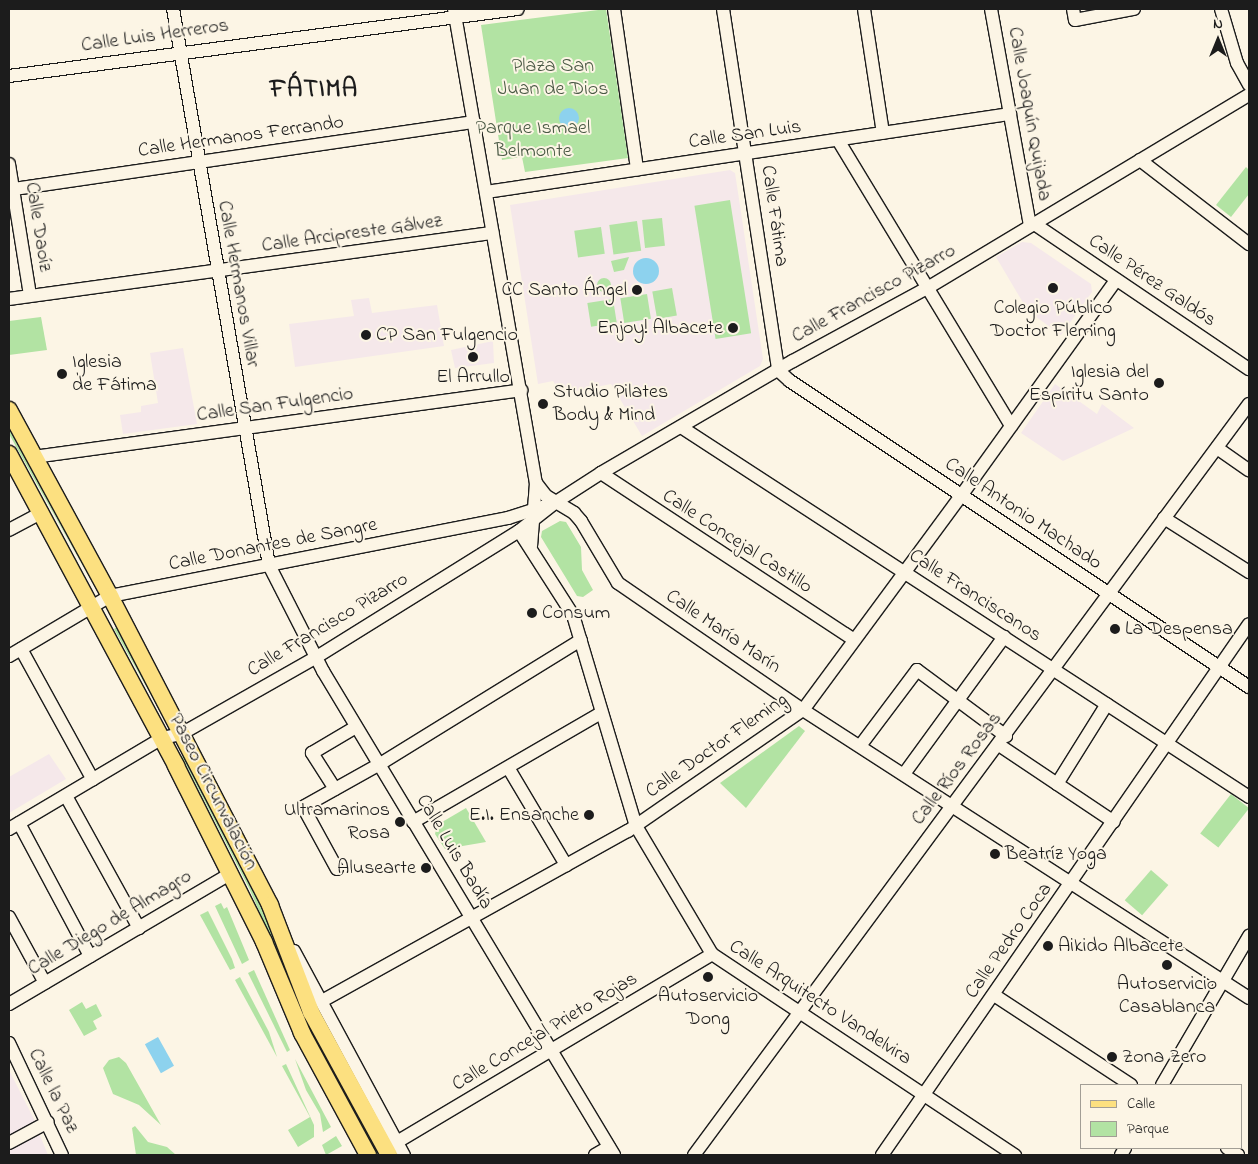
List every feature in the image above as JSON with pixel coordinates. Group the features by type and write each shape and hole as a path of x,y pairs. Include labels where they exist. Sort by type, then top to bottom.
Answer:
{"main road":[{"name":"Paseo Circunvalación","path":"9,410 110,596 270,904 310,1012 393,1148"},
{"name":"Paseo Circunvalación","path":"9,454 34,516 93,608 231,873 264,942 302,1033 367,1155"}],"street":[{"name":"Calle Hermanos Villar","path":"173,9 216,272 269,565"},
{"name":"Calle Luis Herreros","path":"9,76 454,13 518,9"},
{"path":"614,9 637,169"},
{"name":"Calle Fátima","path":"723,9 778,370"},
{"path":"864,9 883,133"},
{"name":"Calle Joaquín Quijada","path":"992,9 1010,114 1032,224"},
{"path":"1073,9 1075,20 1134,9"},
{"path":"1221,9 1237,63 1249,85"},
{"path":"454,13 536,483 531,546"},
{"name":"Calle Francisco Pizarro","path":"14,826 162,738 181,734 315,658 494,544 519,531 535,514 600,473 778,370 929,287 1249,95"},
{"name":"Calle San Luis","path":"486,192 1010,114"},
{"name":"Calle Hermanos Ferrando","path":"14,190 474,122"},
{"path":"838,140 1012,426"},
{"path":"1140,160 1249,244"},
{"name":"Calle Daoíz","path":"9,164 30,295"},
{"name":"Calle Pérez Galdós","path":"1032,224 1249,369"},
{"name":"Calle Arcipreste Gálvez","path":"9,299 493,233"},
{"name":"Calle Doctor Fleming","path":"322,1001 636,826 803,710 1012,426 1116,280"},
{"name":"Calle Antonio Machado","path":"778,370 790,381 1249,688"},
{"name":"Calle San Fulgencio","path":"34,457 521,390"},
{"name":"Calle Ríos Rosas","path":"694,1155 799,1011 1002,741 1108,593 1249,404"},
{"name":"Calle Franciscanos","path":"681,427 1249,796"},
{"path":"1217,448 1249,470"},
{"name":"Calle Concejal Castillo","path":"600,473 854,640"},
{"name":"Calle María Marín","path":"536,483 546,496 581,521 618,583 803,710 1249,998"},
{"name":"Calle Donantes de Sangre","path":"9,656 93,608 110,596 535,514"},
{"path":"9,530 34,516"},
{"path":"1164,518 1249,572"},
{"path":"484,523 492,533 494,544"},
{"path":"519,531 531,546"},
{"name":"Calle Arquitecto Vandelvira","path":"531,546 573,614 636,826 712,954 1015,1155"},
{"name":"Calle Luis Badía","path":"269,565 315,658 611,1151"},
{"name":"Calle Pedro Coca","path":"882,1155 926,1095 1072,884 1249,624"},
{"path":"904,774 1004,637"},
{"path":"337,869 303,807 380,764 581,640"},
{"path":"21,649 94,780"},
{"path":"860,746 917,670 958,700 1002,741 1056,784 1114,822"},
{"path":"1056,784 1107,704"},
{"path":"413,822 601,713"},
{"path":"335,790 312,753 356,727"},
{"path":"509,768 566,865"},
{"path":"66,796 139,928"},
{"path":"14,826 90,956"},
{"name":"Calle Diego de Almagro","path":"9,1004 231,873"},
{"name":"Paseo Circunvalación","path":"270,904 322,1001 393,1148 404,1155"},
{"path":"9,918 45,983"},
{"path":"1163,1084 1249,936"},
{"name":"Calle Concejal Prieto Rojas","path":"393,1148 712,954"},
{"path":"994,996 1129,1084"},
{"name":"Calle la Paz","path":"9,1043 62,1155"},
{"path":"9,1143 48,1122"},
{"path":"595,1155 611,1151"}],"shaded area":[{"name":"CC Santo Ángel","path":"730,170 735,173 739,199 763,359 760,366 642,436 611,384 561,394 553,381 538,384 510,205"},
{"name":"Colegio Público Doctor Fleming","path":"1022,242 1031,243 1091,284 1092,292 1061,335 1028,311 996,257"},
{"name":"CP San Fulgencio","path":"369,298 372,313 437,305 444,346 295,367 289,324 354,316 351,300"},
{"name":"El Arrullo","path":"493,341 494,363 455,368 451,350"},
{"path":"183,348 197,424 123,434 120,415 141,412 141,406 158,403 150,353"},
{"name":"Colegio Público Doctor Fleming","path":"1055,384 1097,414 1102,404 1134,428 1063,461 1021,433"},
{"path":"49,754 66,779 9,813 9,777"},
{"path":"9,1070 36,1123 9,1137"},
{"path":"39,1133 48,1155 9,1155 9,1150"}],"green space":[{"name":"Plaza San Juan de Dios","path":"606,9 628,158 525,172 522,157 502,160 481,25"},
{"path":"1246,167 1249,170 1249,194 1231,217 1216,205"},
{"path":"730,200 751,333 716,339 694,206"},
{"path":"662,218 665,246 645,248 642,220"},
{"path":"637,221 641,251 613,255 609,225"},
{"path":"601,227 605,254 578,257 574,231"},
{"path":"629,257 624,270 614,272 611,261"},
{"path":"601,278 607,278 611,285 607,292 601,292 597,288 597,282"},
{"path":"672,288 677,316 657,319 652,291"},
{"path":"647,294 651,319 624,323 620,298"},
{"path":"613,299 617,323 591,327 587,303"},
{"path":"41,317 47,350 9,355 9,321"},
{"path":"9,429 90,579 9,434"},
{"path":"560,521 566,522 581,547 582,570 593,590 583,597 577,596 541,537 542,531"},
{"path":"117,627 166,718 165,720 114,629"},
{"path":"799,726 805,731 746,808 720,783"},
{"path":"184,754 256,893 381,1155 377,1155 318,1046 249,888 182,757"},
{"path":"1231,794 1249,808 1218,848 1200,833"},
{"path":"466,808 486,842 445,849 435,834 437,825"},
{"path":"1151,870 1168,885 1142,915 1125,900"},
{"path":"221,903 224,909 227,907 249,960 242,964 215,906"},
{"path":"208,911 235,968 230,970 200,915"},
{"path":"254,970 290,1050 287,1052 248,973"},
{"path":"240,977 269,1032 277,1057 235,980"},
{"path":"82,1002 86,1009 96,1004 102,1016 93,1021 97,1029 84,1036 69,1010"},
{"path":"119,1057 126,1063 161,1125 139,1105 113,1094 103,1068 109,1060"},
{"path":"295,1059 331,1127 323,1132 320,1114 306,1090"},
{"path":"286,1064 314,1125 314,1137 298,1147 288,1130 310,1117 282,1066"},
{"path":"135,1126 148,1142 167,1147 176,1155 136,1155 132,1128"},
{"path":"336,1136 342,1146 326,1155 322,1145"}],"water":[{"path":"569,108 576,111 579,118 576,125 569,128 562,125 559,118 562,111"},
{"path":"646,258 655,262 659,271 655,280 646,284 637,280 633,271 637,262"},
{"path":"158,1037 174,1066 161,1073 145,1044"}],"place":[{"name":"Colegio Público Doctor Fleming","path":"1053,288"},
{"name":"CC Santo Ángel","path":"637,290"},
{"name":"Enjoy! Albacete","path":"733,328"},
{"name":"CP San Fulgencio","path":"366,335"},
{"name":"El Arrullo","path":"473,357"},
{"name":"Iglesia de Fátima","path":"62,374"},
{"name":"Iglesia del Espíritu Santo","path":"1159,383"},
{"name":"Studio Pilates Body & Mind","path":"543,404"},
{"name":"Consum","path":"532,613"},
{"name":"La Despensa","path":"1115,629"},
{"name":"E.I. Ensanche","path":"589,815"},
{"name":"Ultramarinos Rosa","path":"400,822"},
{"name":"Beatríz Yoga","path":"995,854"},
{"name":"Alusearte","path":"426,868"},
{"name":"Aikido Albacete","path":"1048,946"},
{"name":"Autoservicio Casablanca","path":"1167,965"},
{"name":"Autoservicio Dong","path":"708,977"},
{"name":"Zona Zero","path":"1112,1057"}],"district":[{"name":"FÁTIMA","path":"314,90"}],"park label":[{"name":"Parque Ismael Belmonte","path":"533,140"}]}
